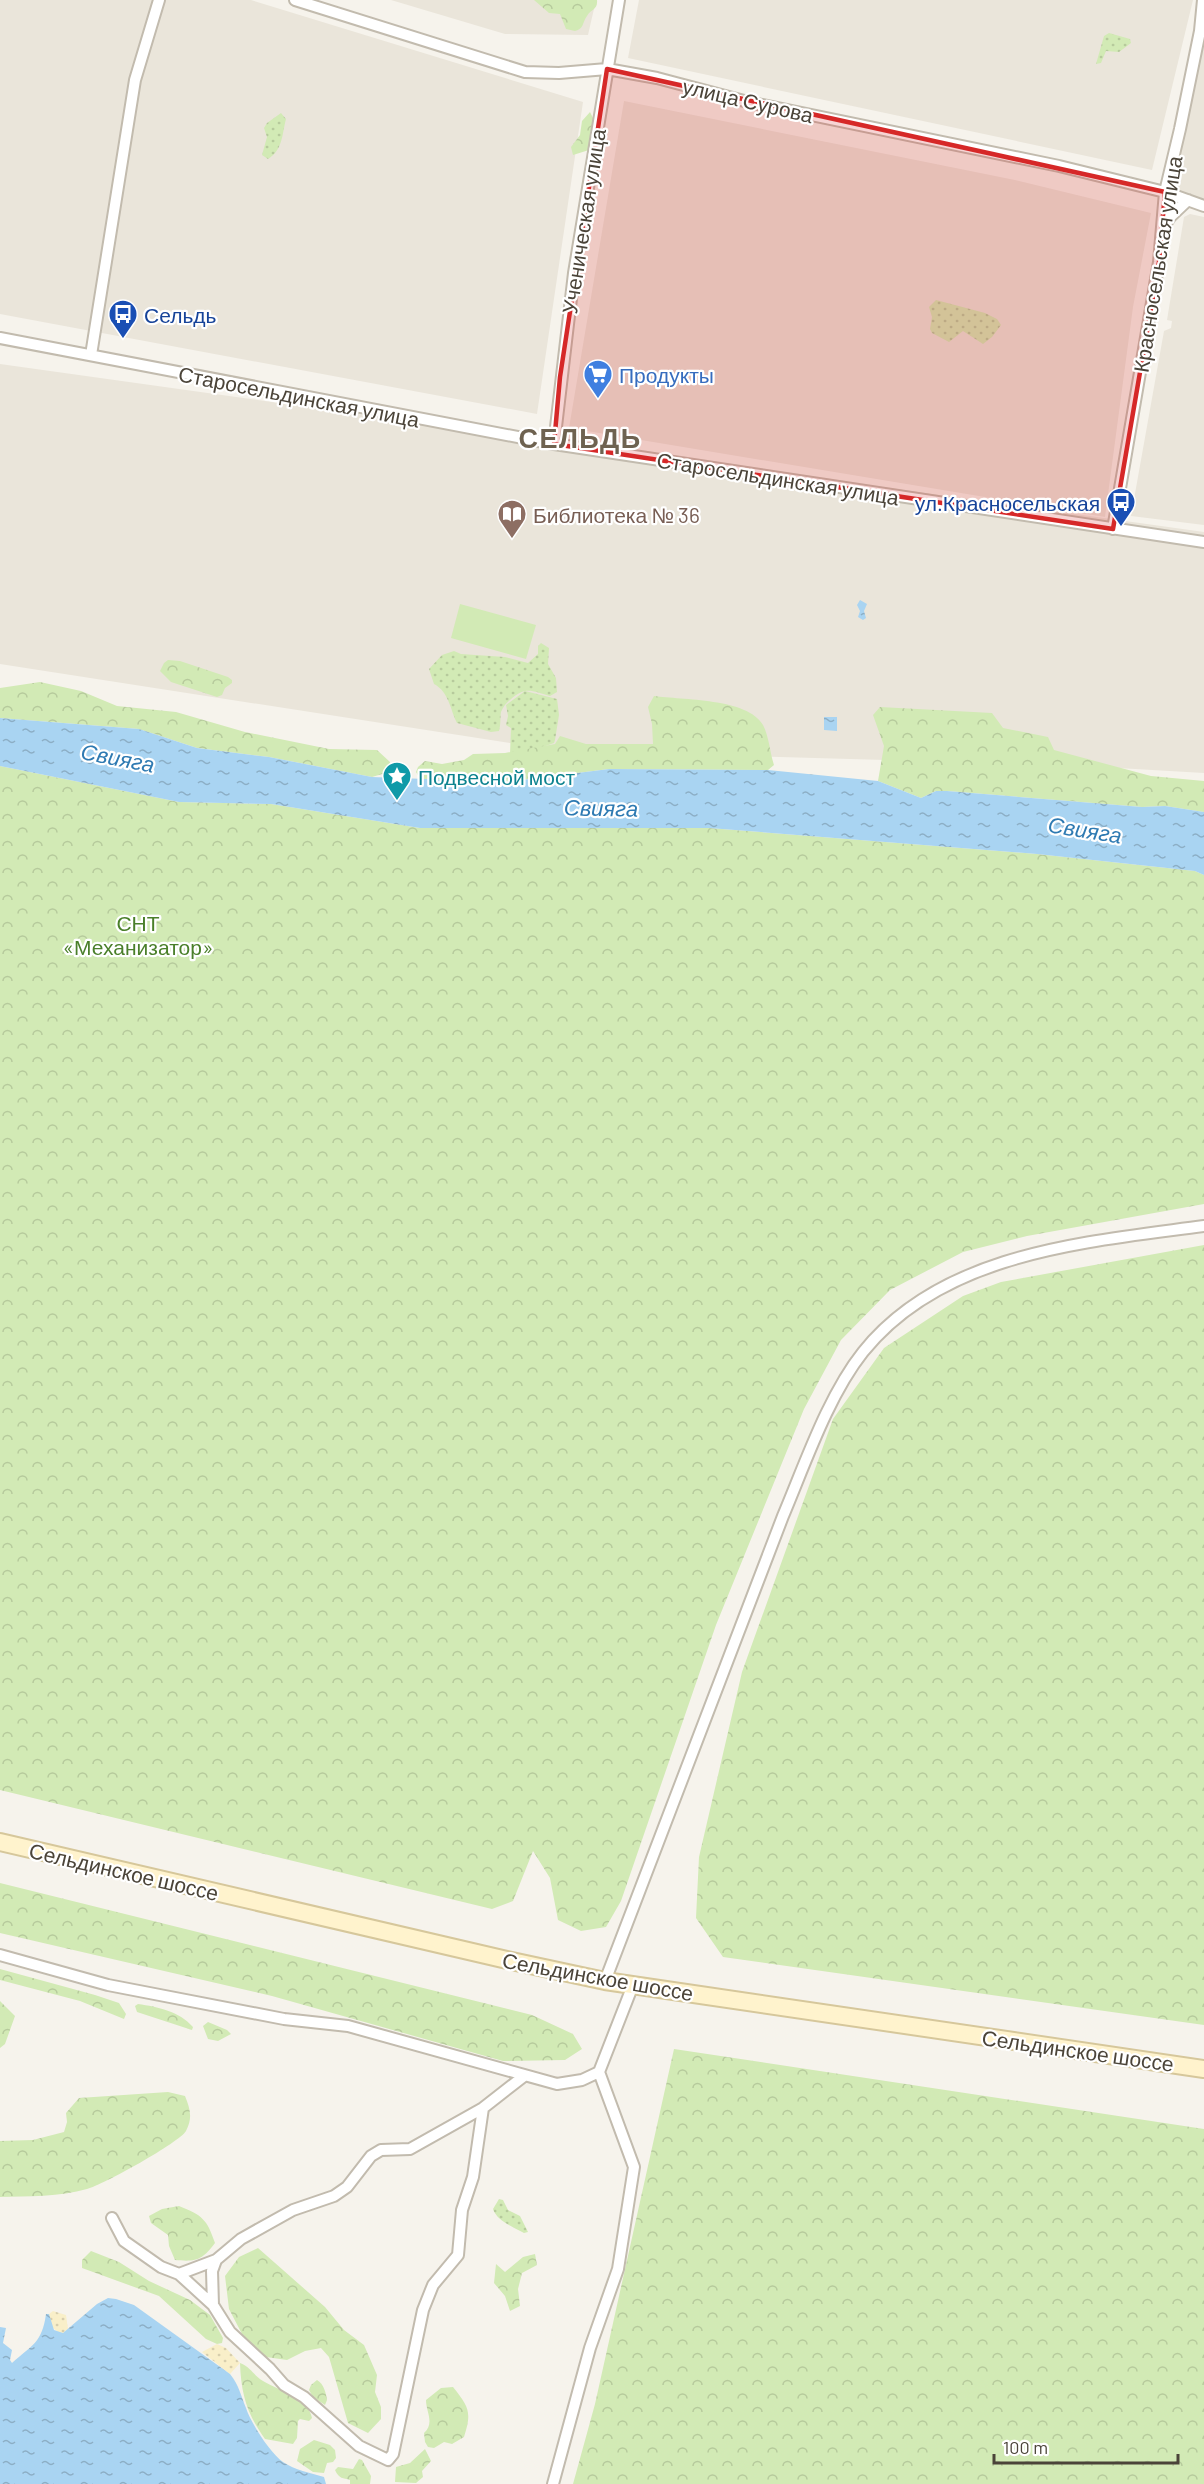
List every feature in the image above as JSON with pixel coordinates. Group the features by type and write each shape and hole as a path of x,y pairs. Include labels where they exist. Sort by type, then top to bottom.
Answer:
{"main road":[{"name":"Сельдинское шоссе","path":"0,1842 605,1981 1204,2069"}],"street":[{"path":"91,355 135,80 159,0"},
{"name":"улица Сурова","path":"295,0 525,72 559,73 607,69 657,78 748,102 1037,161 1165,192 1204,206"},
{"name":"Ученическая улица","path":"554,444 574,273 619,0"},
{"name":"Красносельская улица","path":"1113,529 1159,262 1165,192 1193,64 1203,0"},
{"path":"1162,229 1170,217 1188,200"},
{"name":"Старосельдинская улица","path":"0,338 554,444 1204,542"},
{"path":"605,1981 783,1516 836,1398 863,1352 901,1315 939,1289 991,1266 1044,1251 1204,1226"},
{"path":"0,1954 108,1985 261,2015 348,2026 557,2084 582,2080 599,2072"},
{"path":"553,2484 590,2348 618,2269 634,2167 599,2072 633,1985"},
{"path":"179,2274 216,2260 241,2239 266,2223 293,2210 334,2196 347,2187 371,2156 381,2150 410,2149 483,2108 524,2076"},
{"path":"112,2218 124,2241 161,2267 179,2274 213,2305 230,2332 284,2385 304,2397 358,2446 388,2460 393,2454 423,2310 433,2285 458,2255 462,2210 473,2177 483,2108"},
{"path":"213,2305 212,2271 216,2260"}],"highlighted area":[{"path":"607,69 1165,192 1159,262 1113,529 554,444 560,377"}],"shaded area":[{"path":"0,0 251,0 583,102 537,414 0,314"},
{"path":"391,0 596,0 588,35 505,34"},
{"path":"639,0 1193,0 1152,170 628,58"},
{"path":"1204,34 1204,199 1179,191 1173,174"},
{"path":"624,101 1015,180 1151,213 1133,307 1105,517 569,428"},
{"path":"1190,214 1204,217 1204,525 1131,516 1164,331 1171,328 1172,321 1167,320 1184,217"},
{"path":"0,364 1204,532 1204,773 1066,765 562,751 0,664"}],"green space":[{"path":"534,0 597,0 597,3 581,27 575,31 566,29 560,14 549,13"},
{"path":"1109,33 1130,39 1131,43 1119,52 1106,51 1101,63 1096,64 1104,36"},
{"path":"590,112 595,122 589,150 573,155 571,147 580,135 582,121"},
{"path":"281,113 286,119 281,141 277,151 268,159 262,155 267,137 264,128"},
{"path":"936,300 985,313 997,319 1001,325 983,344 963,331 949,342 932,333 930,329 932,317 929,307"},
{"path":"460,604 536,625 526,659 451,638"},
{"path":"541,643 549,648 548,664 556,678 557,692 550,696 533,691 520,693 507,702 502,710 499,731 491,732 457,723 446,696 434,684 429,669 442,655 454,651 461,654 505,657 528,663 538,654 538,646"},
{"path":"168,660 180,661 228,677 232,683 225,688 222,695 217,697 171,682 160,671"},
{"path":"40,682 81,691 117,706 176,712 245,732 329,749 377,750 390,762 389,772 372,777 269,757 197,748 139,729 0,718 0,688"},
{"path":"525,691 557,699 559,715 555,740 554,743 526,753 510,754 511,728 506,725 508,716 506,705"},
{"path":"654,696 729,705 755,716 765,729 774,765 768,770 609,769 506,782 420,779 416,772 425,761 442,764 464,760 473,754 505,753 555,744 560,736 586,744 653,744 648,707"},
{"path":"880,707 992,713 1003,728 1048,737 1054,750 1151,776 1204,781 1204,812 1165,806 1142,807 947,791 936,791 921,798 878,781 884,746 873,715"},
{"name":"СНТ «Механизатор»","path":"0,766 179,802 271,804 420,828 709,828 1037,854 1195,871 1204,875 1204,1204 1027,1236 963,1252 890,1290 841,1340 804,1409 716,1625 621,1901 606,1927 581,1931 558,1920 550,1878 533,1851 513,1901 492,1909 0,1790"},
{"path":"1204,1245 1204,2025 723,1957 696,1918 699,1857 742,1672 833,1419 884,1348 963,1296 1001,1282"},
{"path":"0,1883 532,2015 573,2034 582,2049 565,2060 503,2061 272,1996 0,1933"},
{"path":"0,1969 119,2003 126,2014 124,2019 80,2001 0,1980"},
{"path":"0,2001 15,2016 5,2044 0,2048"},
{"path":"138,2004 175,2013 193,2027 192,2030 137,2012 135,2006"},
{"path":"208,2022 231,2034 218,2041 208,2039 203,2026"},
{"path":"674,2049 1204,2129 1204,2484 573,2484 595,2404"},
{"path":"168,2092 185,2096 190,2121 181,2136 140,2163 96,2186 77,2192 0,2197 0,2141 33,2140 64,2132 67,2122 66,2113 79,2098"},
{"path":"499,2199 503,2200 508,2210 520,2216 528,2232 524,2233 498,2217 493,2209"},
{"path":"179,2206 203,2219 215,2243 198,2259 175,2260 169,2246 168,2235 151,2223 149,2216 162,2209"},
{"path":"258,2248 325,2307 344,2330 364,2345 377,2375 375,2392 381,2407 381,2419 368,2433 348,2423 329,2357 321,2348 305,2351 287,2360 266,2357 242,2334 229,2309 225,2276 239,2257"},
{"path":"91,2251 119,2262 149,2281 190,2300 210,2315 223,2338 222,2343 217,2344 206,2339 159,2296 82,2268 82,2260"},
{"path":"535,2254 537,2265 522,2273 518,2289 520,2306 510,2311 505,2296 494,2283 496,2264 505,2272 523,2257"},
{"path":"240,2363 263,2381 292,2395 309,2411 312,2418 309,2421 300,2419 298,2421 297,2438 293,2444 265,2439 259,2430 246,2403"},
{"path":"317,2380 325,2392 327,2400 325,2405 313,2397 309,2390"},
{"path":"453,2387 468,2410 464,2437 452,2444 444,2442 434,2448 428,2447 424,2433 429,2425 426,2400 441,2388"},
{"path":"314,2440 330,2445 335,2450 336,2458 333,2462 327,2463 324,2473 313,2472 297,2461 300,2449"},
{"path":"425,2449 431,2461 422,2471 423,2477 416,2483 395,2482 396,2467 410,2463"},
{"path":"359,2459 362,2460 371,2476 370,2484 350,2484 350,2480 340,2477 335,2470 338,2467 353,2469"}],"sand":[{"path":"53,2311 66,2315 68,2329 63,2333 52,2327 49,2314"},
{"path":"217,2344 226,2348 240,2363 230,2374 202,2352"}],"water":[{"path":"860,600 867,604 864,611 866,618 863,620 858,617 860,611 857,605"},
{"path":"824,717 837,717 837,731 824,730"},
{"name":"Свияга","path":"0,718 139,729 197,748 269,757 372,777 506,782 609,769 768,770 878,781 921,798 936,791 947,791 1142,807 1165,806 1204,812 1204,875 1195,871 1037,854 709,828 420,828 271,804 179,802 0,766"},
{"path":"108,2298 134,2305 230,2374 238,2387 252,2422 272,2452 292,2467 324,2477 326,2484 0,2484 0,2327 6,2328 3,2343 12,2350 10,2360 12,2363 39,2338 46,2314 49,2314 54,2330 63,2333 97,2304"}],"place":[{"name":"Сельдь","path":"123,340"},
{"name":"Продукты","path":"598,400"},
{"name":"ул.Красносельская","path":"1121,528"},
{"name":"Библиотека № 36","path":"512,540"},
{"name":"Подвесной мост","path":"397,802"}],"district":[{"name":"СЕЛЬДЬ","path":"580,437"}]}
